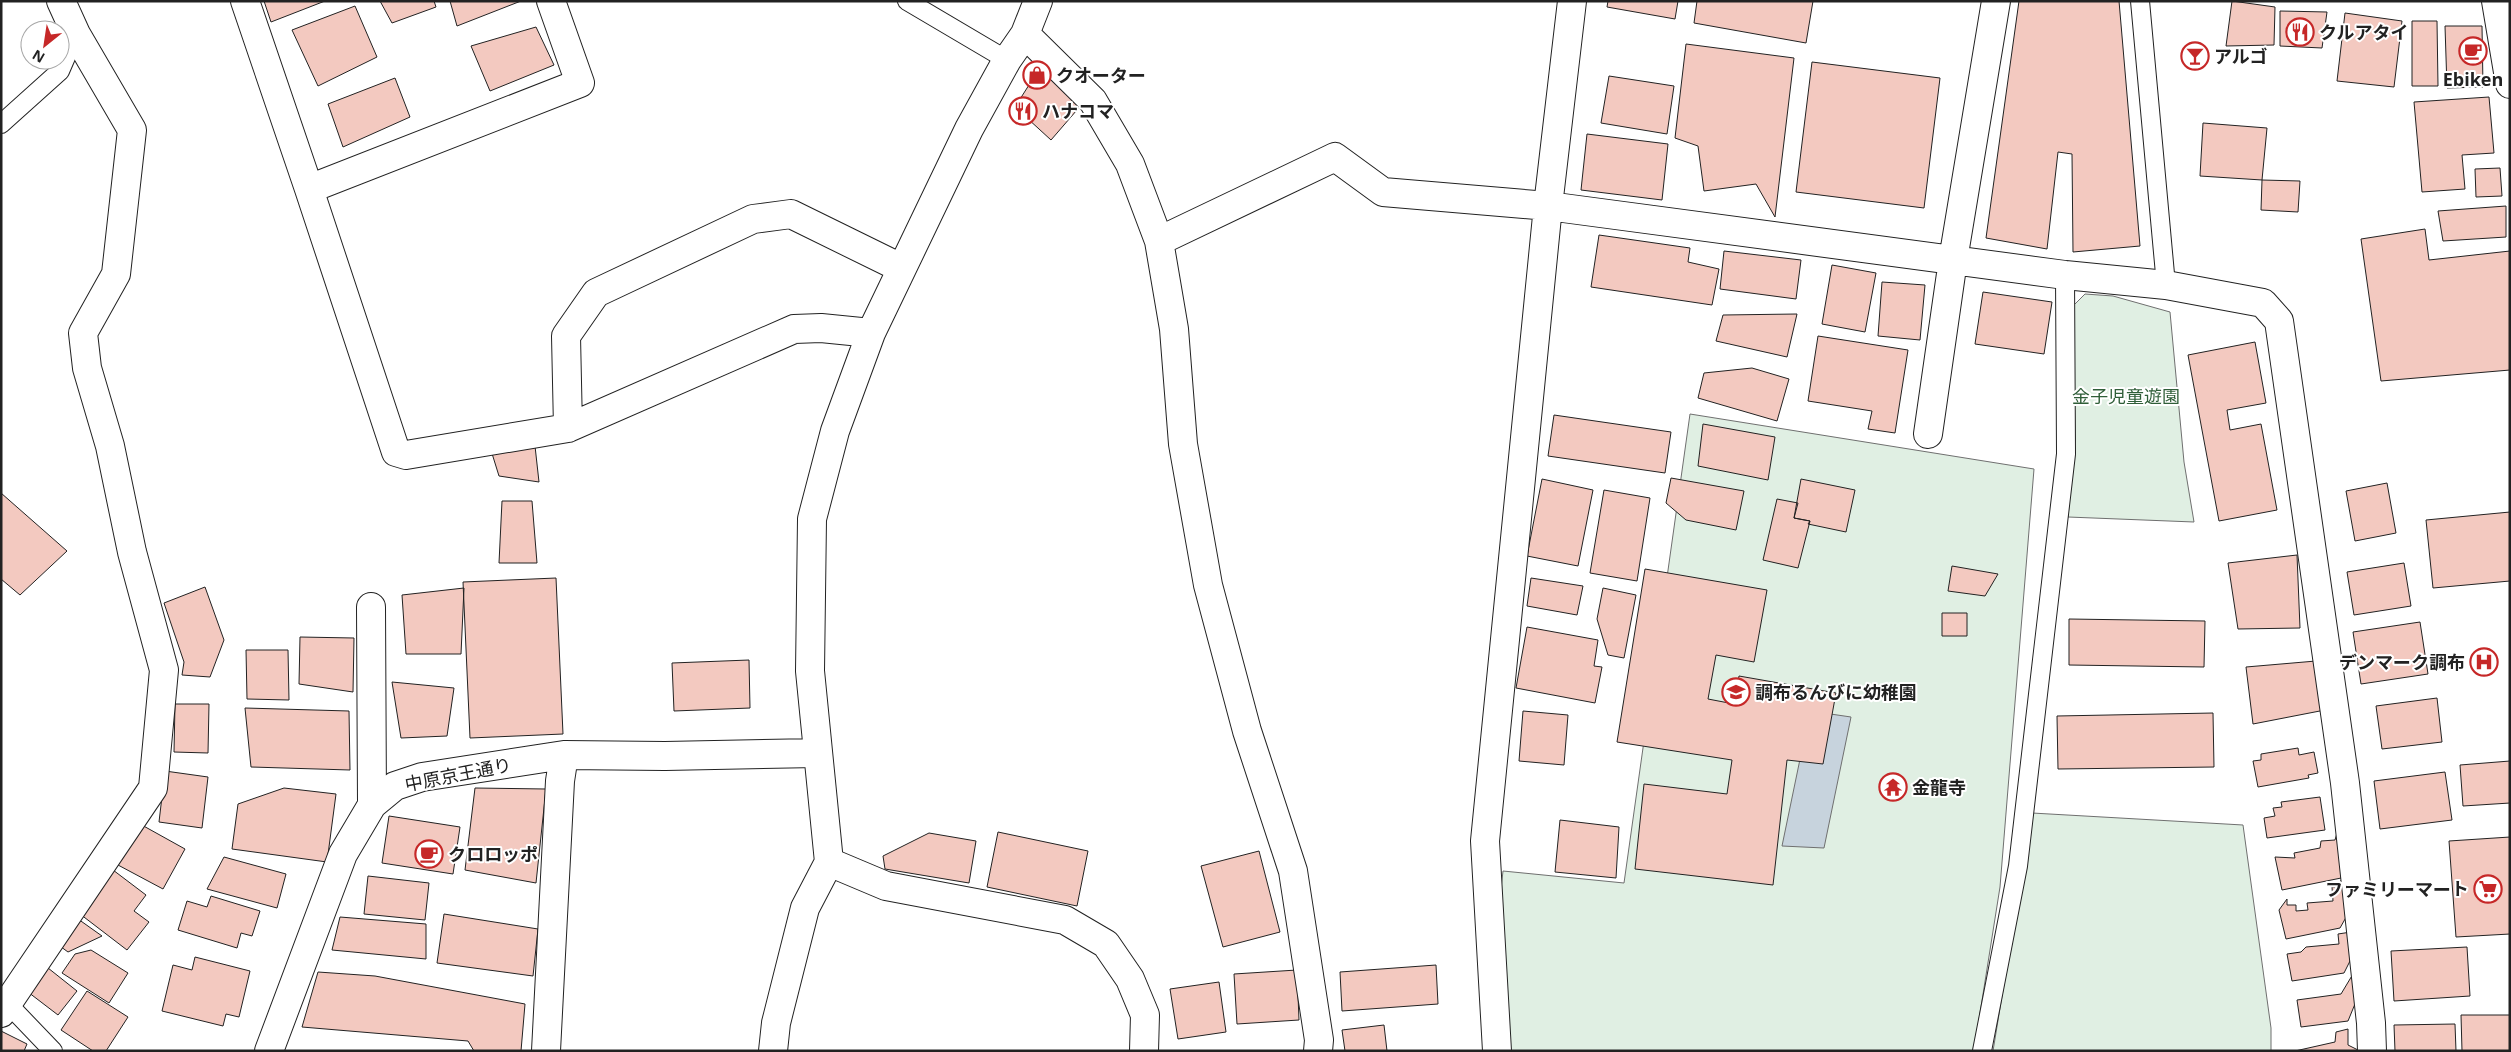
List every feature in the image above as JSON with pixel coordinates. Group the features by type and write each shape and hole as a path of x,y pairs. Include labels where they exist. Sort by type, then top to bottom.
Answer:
{"street":[{"path":"4,1009 153,788 164,670 132,552 110,446 87,368 82,333 116,274 132,130 76,34 61,1"},
{"path":"76,34 82,1"},
{"path":"244,1 310,189 396,452 406,455 568,428 794,329 821,328 871,333"},
{"path":"310,189 580,83 551,1"},
{"path":"773,1051 776,1023 805,908 829,862 810,671 812,519 835,431 871,333 969,128 1007,60 1025,34 1038,1"},
{"path":"1497,1051 1485,840 1548,206 1572,1"},
{"path":"1928,434 1953,260 1996,1"},
{"path":"2496,1 2510,84"},
{"path":"1025,34 1093,101 1130,164 1159,241 1174,329 1183,444 1208,585 1247,731 1293,871 1319,1040 1318,1051"},
{"path":"1159,241 1335,157 1383,192 1548,206 2064,275 2166,285 2263,303 2279,321 2345,783 2372,1023 2372,1051"},
{"path":"568,428 566,336 596,294 753,219 791,214 901,268"},
{"path":"371,607 372,805"},
{"name":"中原京王通り","path":"269,1051 343,854 372,805 395,786 422,777 564,755 665,756 817,753"},
{"path":"546,1051 560,781 564,755"},
{"path":"829,862 886,886 1065,920 1106,944 1130,980 1145,1015 1144,1051"}],"lane":[{"path":"907,1 1007,60"},
{"path":"2140,1 2166,285"},
{"path":"1,124 60,71 76,34"},
{"path":"1982,1051 2018,866 2066,454 2064,275"},
{"path":"4,1009 53,1051"}],"green space":[{"name":"金子児童遊園","path":"2085,294 2113,296 2170,312 2184,462 2194,522 2068,517 2075,439 2073,306"},
{"path":"1690,414 2034,469 2000,887 1974,1051 1508,1051 1490,987 1503,871 1624,883"},
{"path":"2032,813 2243,825 2271,1028 2271,1051 1993,1051"}],"shaded area":[{"path":"1810,711 1851,717 1824,848 1782,846"}],"building":[{"path":"264,1 325,1 271,22"},
{"path":"380,1 434,1 436,7 392,23"},
{"path":"450,1 521,1 457,26"},
{"path":"1608,1 1678,1 1675,19 1607,7"},
{"path":"1697,1 1813,1 1806,43 1694,23"},
{"path":"2019,1 2119,1 2140,246 2073,252 2072,154 2058,152 2047,249 1986,238"},
{"path":"2232,1 2275,7 2274,45 2226,46"},
{"path":"355,6 377,57 318,86 292,30"},
{"path":"2280,11 2327,12 2322,48 2280,46"},
{"path":"2345,13 2402,21 2394,87 2337,81"},
{"path":"2412,21 2437,21 2438,86 2412,86"},
{"path":"2445,26 2482,26 2483,87 2447,88"},
{"path":"536,27 554,65 490,91 471,46"},
{"path":"1686,44 1794,58 1775,217 1756,184 1704,191 1698,146 1675,138"},
{"path":"1812,62 1940,78 1924,208 1796,192"},
{"path":"1041,66 1083,103 1051,140 1015,107"},
{"path":"1609,76 1674,86 1667,134 1601,123"},
{"path":"395,78 410,117 343,147 328,104"},
{"path":"2489,97 2494,153 2462,155 2465,189 2422,192 2414,102"},
{"path":"2203,123 2267,128 2262,180 2200,176"},
{"path":"1587,134 1668,144 1662,200 1581,190"},
{"path":"2500,168 2502,196 2476,197 2475,169"},
{"path":"2262,180 2300,181 2298,212 2261,210"},
{"path":"2506,206 2506,237 2443,241 2438,211"},
{"path":"2425,229 2429,260 2510,251 2510,370 2381,381 2361,239"},
{"path":"1599,235 1690,248 1688,262 1719,269 1712,305 1591,287"},
{"path":"1724,251 1801,260 1796,299 1720,289"},
{"path":"1832,265 1876,273 1865,332 1822,324"},
{"path":"1882,282 1925,285 1920,340 1878,336"},
{"path":"1983,292 2052,302 2044,354 1975,344"},
{"path":"1797,314 1787,357 1716,341 1723,315"},
{"path":"1818,336 1908,350 1895,433 1868,429 1872,411 1808,401"},
{"path":"2255,342 2266,403 2227,410 2230,430 2261,424 2277,510 2219,521 2188,355"},
{"path":"1752,368 1789,379 1777,421 1698,398 1704,373"},
{"path":"1554,415 1671,432 1665,473 1548,456"},
{"path":"1703,424 1775,437 1768,480 1698,466"},
{"path":"535,446 539,482 499,476 490,447"},
{"path":"1671,478 1744,491 1736,530 1686,520 1666,503"},
{"path":"1542,479 1593,490 1578,566 1527,556"},
{"path":"1801,479 1855,490 1846,532 1808,524 1810,521 1794,518"},
{"path":"2387,483 2396,533 2355,541 2346,491"},
{"path":"1604,490 1650,498 1637,581 1590,573"},
{"path":"1,493 67,551 20,595 1,579"},
{"path":"1777,499 1798,503 1794,518 1810,521 1798,568 1763,560"},
{"path":"502,501 532,501 537,563 499,563"},
{"path":"2510,512 2510,581 2433,588 2426,520"},
{"path":"2297,555 2300,628 2238,629 2228,563"},
{"path":"2404,563 2411,606 2354,615 2347,572"},
{"path":"1952,566 1998,574 1985,596 1948,591"},
{"path":"1645,569 1767,590 1754,662 1716,655 1708,699 1734,704 1739,676 1836,693 1823,764 1787,760 1773,885 1635,869 1644,784 1727,794 1732,760 1617,742"},
{"path":"556,578 563,734 470,738 463,582"},
{"path":"1531,578 1583,586 1577,615 1527,606"},
{"path":"205,587 224,640 210,677 182,675 184,662 164,603"},
{"path":"464,588 461,654 406,654 402,595"},
{"path":"1603,588 1636,595 1624,658 1608,655 1597,619"},
{"path":"1942,613 1967,613 1967,636 1942,636"},
{"path":"2069,619 2205,621 2204,667 2069,665"},
{"path":"2420,622 2428,674 2361,684 2353,632"},
{"path":"1527,627 1598,640 1594,666 1602,667 1595,703 1516,688"},
{"path":"300,637 354,638 353,692 299,684"},
{"path":"246,650 288,650 289,700 247,699"},
{"path":"749,660 750,708 674,711 672,663"},
{"path":"2316,661 2325,710 2253,724 2246,667"},
{"path":"392,682 454,688 447,736 401,738"},
{"path":"2437,698 2442,742 2382,749 2376,706"},
{"path":"175,704 209,704 208,753 174,752"},
{"path":"245,708 349,711 350,770 251,767"},
{"path":"1523,711 1568,715 1564,765 1519,761"},
{"path":"2213,713 2214,767 2058,769 2057,716"},
{"path":"2298,748 2299,755 2314,752 2318,773 2308,775 2309,778 2258,787 2253,761 2261,760 2261,754"},
{"path":"2510,761 2510,803 2463,806 2460,765"},
{"path":"165,771 208,777 202,828 159,822"},
{"path":"2445,772 2452,820 2380,829 2374,781"},
{"path":"284,788 336,794 327,862 232,849 238,804"},
{"path":"475,788 546,789 536,883 465,870"},
{"path":"2320,797 2325,830 2267,838 2264,818 2275,816 2273,808 2282,807 2281,802"},
{"path":"389,816 460,827 453,874 382,863"},
{"path":"1560,820 1619,827 1616,878 1555,872"},
{"path":"140,824 185,849 163,889 118,865"},
{"path":"998,832 1088,851 1077,906 987,887"},
{"path":"929,833 976,841 969,883 885,869 883,856"},
{"path":"2337,833 2351,876 2282,890 2275,857 2295,858 2294,853 2320,848 2321,841 2335,840"},
{"path":"2510,837 2510,934 2456,937 2449,841"},
{"path":"1259,851 1280,932 1223,947 1201,866"},
{"path":"224,857 286,874 277,908 207,889"},
{"path":"113,870 146,895 134,911 149,922 127,950 80,914"},
{"path":"368,876 429,883 425,920 364,914"},
{"path":"2341,880 2347,880 2349,912 2340,928 2286,939 2279,910 2287,899 2287,905 2296,905 2296,911 2308,910 2307,903 2333,901 2332,887 2341,887"},
{"path":"211,896 260,911 252,936 241,933 237,948 178,930 187,901 207,907"},
{"path":"71,914 102,936 68,952 53,941"},
{"path":"444,914 538,929 533,976 437,963"},
{"path":"340,917 426,924 426,959 332,950"},
{"path":"2351,932 2353,955 2344,973 2292,981 2287,954 2301,952 2306,947 2339,944 2338,934"},
{"path":"2467,947 2470,996 2394,1001 2391,951"},
{"path":"91,950 128,973 109,1003 62,973 75,954"},
{"path":"195,957 250,971 239,1017 226,1014 223,1026 162,1011 173,965 192,970"},
{"path":"43,964 77,991 58,1015 24,989"},
{"path":"1436,965 1438,1004 1342,1011 1340,972"},
{"path":"1297,970 1299,1020 1237,1024 1234,974"},
{"path":"318,972 375,976 525,1004 521,1051 474,1051 468,1041 302,1027"},
{"path":"2353,974 2357,999 2348,1021 2301,1027 2297,1000 2341,994"},
{"path":"1219,982 1226,1032 1178,1039 1170,989"},
{"path":"87,991 128,1017 106,1051 93,1051 61,1030"},
{"path":"2461,1015 2510,1015 2510,1051 2462,1051"},
{"path":"2455,1024 2456,1051 2395,1051 2394,1025"},
{"path":"1384,1025 1387,1051 1345,1051 1342,1030"},
{"path":"2348,1029 2348,1045 2360,1051 2295,1051 2335,1042 2336,1032"},
{"path":"1,1031 27,1044 24,1051 1,1051"}],"place":[{"name":"クルアタイ","path":"2300,32"},
{"name":"Ebiken","path":"2473,51"},
{"name":"アルゴ","path":"2195,56"},
{"name":"クオーター","path":"1037,75"},
{"name":"ハナコマ","path":"1023,111"},
{"name":"デンマーク調布","path":"2484,662"},
{"name":"調布るんびに幼稚園","path":"1736,692"},
{"name":"金龍寺","path":"1893,787"},
{"name":"クロロッポ","path":"429,854"},
{"name":"ファミリーマート","path":"2488,889"}]}
